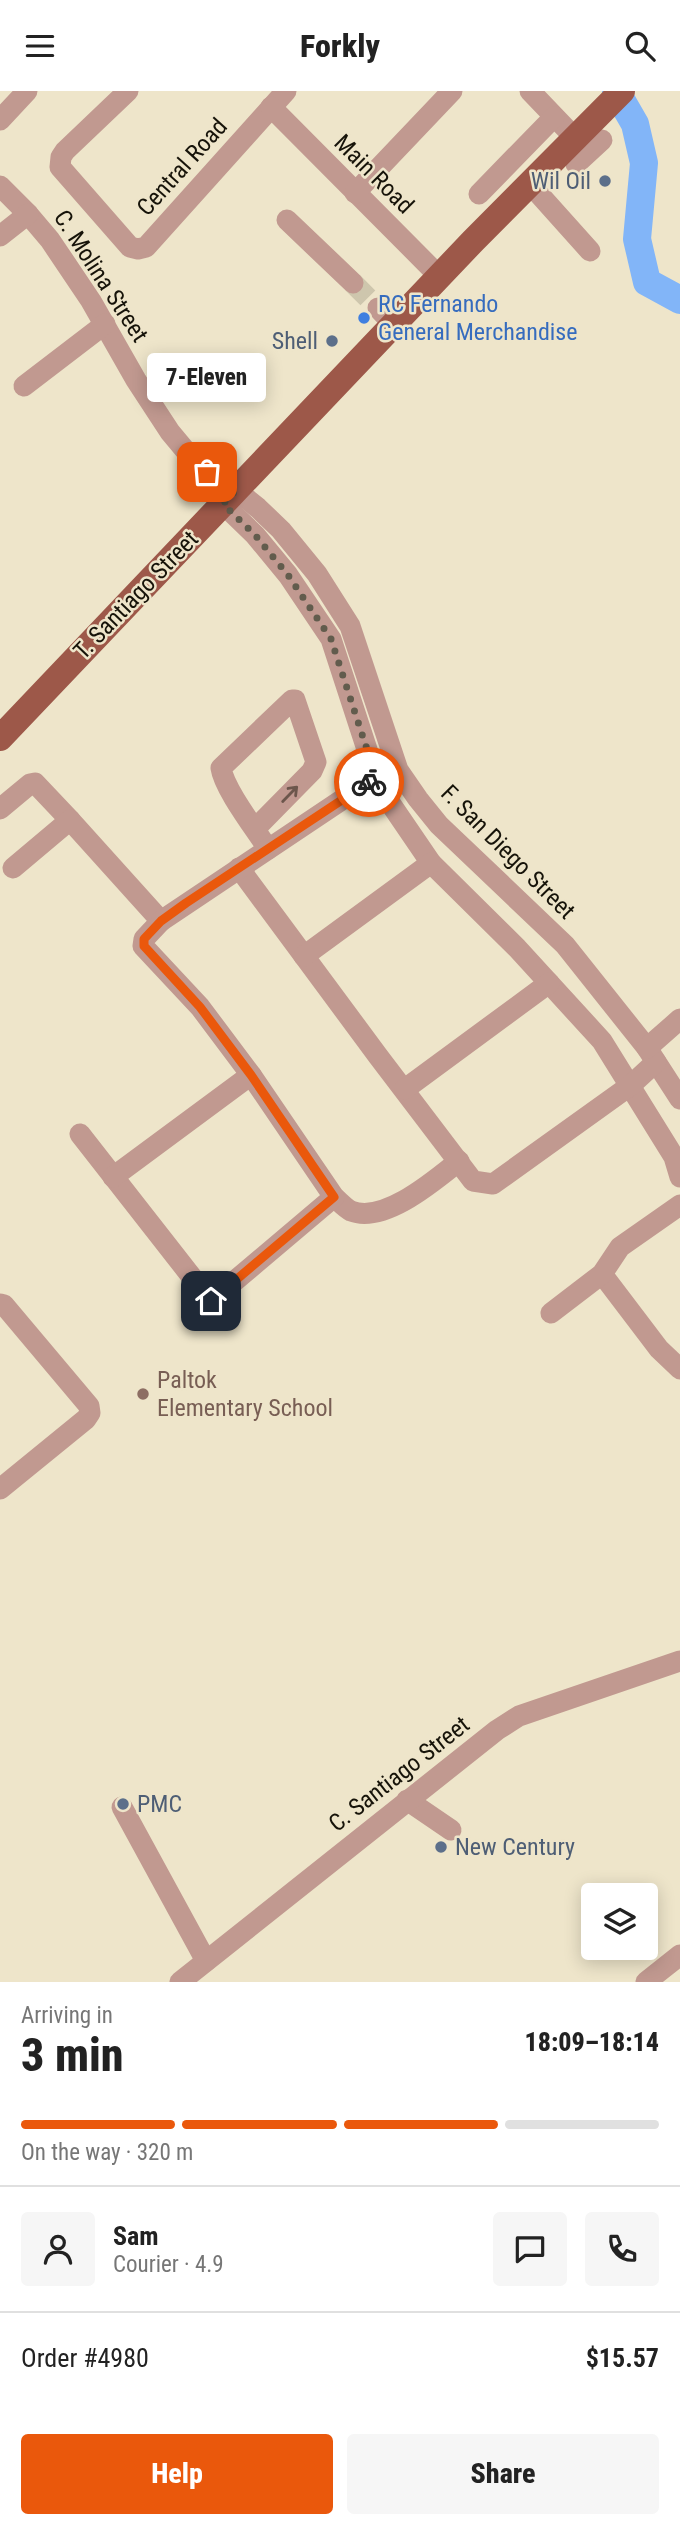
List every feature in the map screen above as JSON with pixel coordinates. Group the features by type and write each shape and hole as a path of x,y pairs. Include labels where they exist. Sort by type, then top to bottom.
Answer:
{"main road":[{"name":"T. Santiago Street","path":"0,738 230,497 386,316 439,277 615,99"}],"street":[{"path":"0,120 27,91"},
{"name":"Central Road","path":"128,91 65,151 60,167 130,247 138,249 146,247 286,91"},
{"path":"355,193 452,91"},
{"path":"530,91 575,138"},
{"name":"Main Road","path":"271,107 439,277"},
{"path":"478,194 554,117"},
{"path":"576,165 602,140"},
{"path":"530,184 590,251"},
{"name":"C. Molina Street","path":"0,186 28,214 64,260 170,432 230,497 251,515"},
{"path":"0,236 28,214"},
{"path":"287,220 353,283"},
{"path":"24,386 105,324"},
{"path":"251,515 331,639 376,777 387,800 431,863 517,948 602,1041 674,1157 680,1177"},
{"name":"F. San Diego Street","path":"251,515 281,530 317,575 350,626 398,770 418,799 439,825 565,946 651,1055 680,1100"},
{"path":"255,829 312,771 316,762 297,702 292,700 222,765 222,773 255,829 268,849"},
{"path":"376,777 161,921 144,939 144,946 200,1007 251,1075 334,1197 351,1211 382,1212 430,1184 459,1161"},
{"path":"0,809 30,784 35,783 161,921"},
{"path":"13,868 70,820"},
{"path":"304,956 431,863"},
{"path":"239,868 474,1181 493,1184 631,1084 680,1019"},
{"path":"405,1090 549,983"},
{"path":"113,1177 251,1075"},
{"path":"79,1134 216,1307 334,1197"},
{"path":"551,1313 602,1274 620,1247 680,1205"},
{"path":"602,1274 659,1349 680,1370"},
{"path":"0,1304 4,1305 89,1406 90,1413 0,1489"},
{"name":"C. Santiago Street","path":"183,1981 497,1730 519,1716 680,1661"},
{"path":"407,1800 451,1830"},
{"path":"122,1807 206,1961"},
{"path":"646,1982 680,1955"}],"waterway":[{"path":"616,91 635,124 644,163 637,239 647,282 680,300"}],"tunnel":[{"path":"353,283 378,308"}],"way so far":[{"path":"207,472 236,490 223,504 255,535 288,575 331,639 376,777 369,782"}],"place":[{"name":"Wil Oil","path":"605,181"},
{"name":"RC Fernando General Merchandise","path":"364,318"},
{"name":"Shell","path":"332,341"},
{"name":"7-Eleven","path":"207,472"},
{"name":"Paltok Elementary School","path":"143,1394"},
{"name":"PMC","path":"123,1804"},
{"name":"New Century","path":"441,1847"}],"route":[{"path":"211,1301 334,1197 251,1075 200,1007 144,946 144,939 161,921 186,903 369,782"}]}
